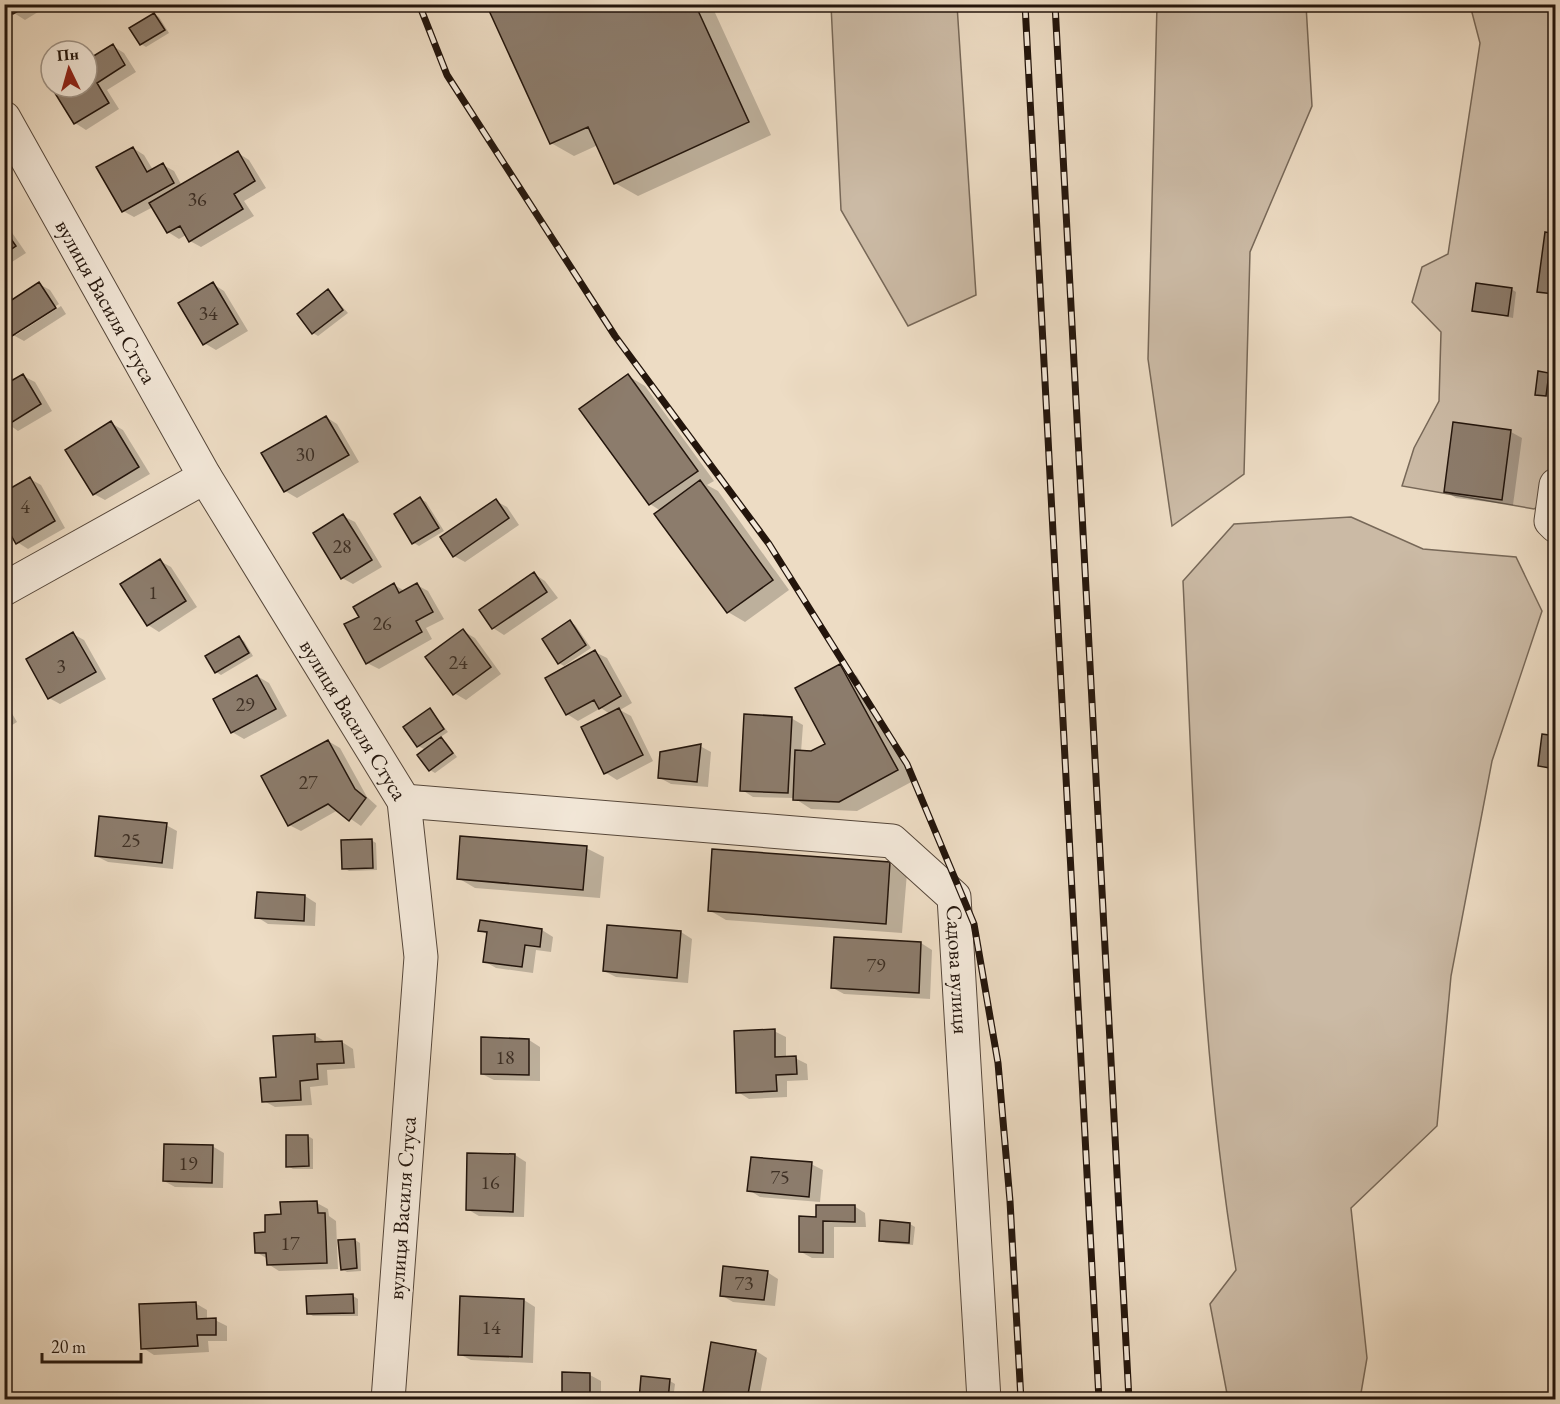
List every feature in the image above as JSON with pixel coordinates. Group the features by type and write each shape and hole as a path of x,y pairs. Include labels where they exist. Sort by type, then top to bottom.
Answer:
{"street":[{"name":"вулиця Василя Стуса","path":"4,118 205,477 404,801 421,957 388,1400"},
{"path":"4,589 205,477"},
{"path":"1556,485 1551,521 1556,526"},
{"name":"Садова вулиця","path":"404,801 892,842 954,897 984,1400"}],"shaded area":[{"path":"831,5 957,5 976,295 908,326 841,210"},
{"path":"1157,5 1306,5 1312,106 1250,252 1244,474 1172,526 1148,359"},
{"path":"1470,5 1555,5 1555,494 1534,509 1402,486 1414,448 1439,401 1441,332 1412,302 1422,267 1448,254 1480,43"},
{"path":"1351,517 1423,549 1516,557 1542,611 1492,761 1451,976 1437,1126 1351,1208 1367,1358 1360,1399 1228,1399 1210,1304 1236,1270 1224,1185 1206,1013 1183,581 1234,524"}],"building":[{"path":"7,4 30,4 13,14"},
{"path":"486,4 695,4 749,122 614,184 588,127 550,144"},
{"path":"154,13 165,30 140,45 129,28"},
{"path":"113,44 125,65 99,82 99,53"},
{"path":"99,86 109,103 74,124 58,99 99,99"},
{"path":"133,147 147,172 163,163 174,183 122,212 96,167"},
{"path":"238,151 255,181 234,194 243,209 189,242 180,226 167,233 149,203"},
{"path":"4,229 16,246 4,254"},
{"path":"1545,232 1556,234 1554,294 1537,292"},
{"path":"39,282 56,308 12,336 4,325 4,305"},
{"path":"213,282 238,324 203,345 178,303"},
{"path":"1476,283 1512,288 1508,316 1472,311"},
{"path":"328,289 343,310 312,334 297,314"},
{"path":"1538,371 1549,373 1546,396 1535,395"},
{"path":"23,374 41,404 6,426 4,385"},
{"path":"628,374 698,471 649,505 579,409"},
{"path":"326,416 349,455 284,492 261,453"},
{"path":"111,421 139,467 93,495 65,450"},
{"path":"1453,422 1511,430 1502,500 1444,492"},
{"path":"30,477 55,521 16,544 4,523 4,492"},
{"path":"700,480 773,580 727,613 654,514"},
{"path":"420,497 439,528 412,544 394,514"},
{"path":"496,499 509,518 453,557 440,537"},
{"path":"343,514 372,560 341,579 313,533"},
{"path":"160,559 186,601 147,626 120,584"},
{"path":"534,572 547,592 492,629 479,610"},
{"path":"394,583 399,593 417,583 433,612 416,621 422,632 366,664 344,624 359,617 353,607"},
{"path":"570,620 586,645 558,664 542,639"},
{"path":"463,629 491,667 453,695 425,657"},
{"path":"73,632 96,672 48,699 26,659"},
{"path":"239,636 249,653 215,673 205,656"},
{"path":"595,650 621,696 599,709 594,700 566,715 545,678"},
{"path":"840,664 898,770 839,802 793,800 795,750 811,751 825,744 795,688"},
{"path":"257,675 276,709 231,733 213,699"},
{"path":"430,708 444,729 417,747 403,727"},
{"path":"619,708 643,755 604,774 581,727"},
{"path":"744,714 792,717 788,793 740,791"},
{"path":"1542,734 1556,736 1556,769 1538,766"},
{"path":"441,737 453,753 429,771 417,755"},
{"path":"328,740 355,789 366,798 349,821 328,804 288,826 261,776"},
{"path":"701,744 697,782 658,778 660,752"},
{"path":"99,816 167,823 162,863 95,856"},
{"path":"460,836 587,846 583,890 457,879"},
{"path":"372,839 373,868 342,869 341,840"},
{"path":"712,849 890,862 886,924 708,911"},
{"path":"257,892 305,895 304,921 255,918"},
{"path":"480,920 542,929 540,947 525,945 522,967 483,962 487,932 478,931"},
{"path":"607,925 681,931 677,978 603,971"},
{"path":"834,937 921,942 919,993 831,988"},
{"path":"775,1029 775,1057 796,1056 797,1074 776,1075 777,1091 736,1093 734,1031"},
{"path":"315,1034 315,1042 342,1041 344,1063 317,1064 318,1079 300,1081 301,1100 262,1102 260,1078 276,1077 273,1036"},
{"path":"481,1037 529,1039 529,1075 481,1074"},
{"path":"286,1135 308,1135 309,1166 286,1167"},
{"path":"164,1144 213,1145 212,1183 163,1181"},
{"path":"467,1153 515,1154 513,1212 466,1210"},
{"path":"751,1157 812,1162 809,1197 747,1191"},
{"path":"317,1201 318,1213 325,1213 327,1263 267,1265 266,1253 255,1253 254,1233 265,1232 265,1215 281,1214 280,1202"},
{"path":"816,1205 855,1205 855,1222 823,1221 823,1253 799,1252 799,1216 816,1217"},
{"path":"880,1220 910,1223 909,1243 879,1241"},
{"path":"355,1239 357,1268 341,1270 338,1240"},
{"path":"723,1266 768,1271 764,1300 720,1296"},
{"path":"353,1294 354,1313 307,1314 306,1296"},
{"path":"460,1296 524,1299 522,1357 458,1355"},
{"path":"196,1302 197,1319 216,1318 216,1335 197,1335 198,1346 141,1349 139,1304"},
{"path":"711,1342 756,1350 747,1400 703,1392"},
{"path":"562,1372 590,1373 590,1400 562,1400"},
{"path":"641,1376 670,1379 668,1400 639,1400"}],"railway":[{"path":"419,4 447,75 615,336 769,544 907,764 974,924 998,1063 1010,1201 1021,1400"},
{"path":"1025,4 1099,1400"},
{"path":"1055,4 1129,1400"}]}
